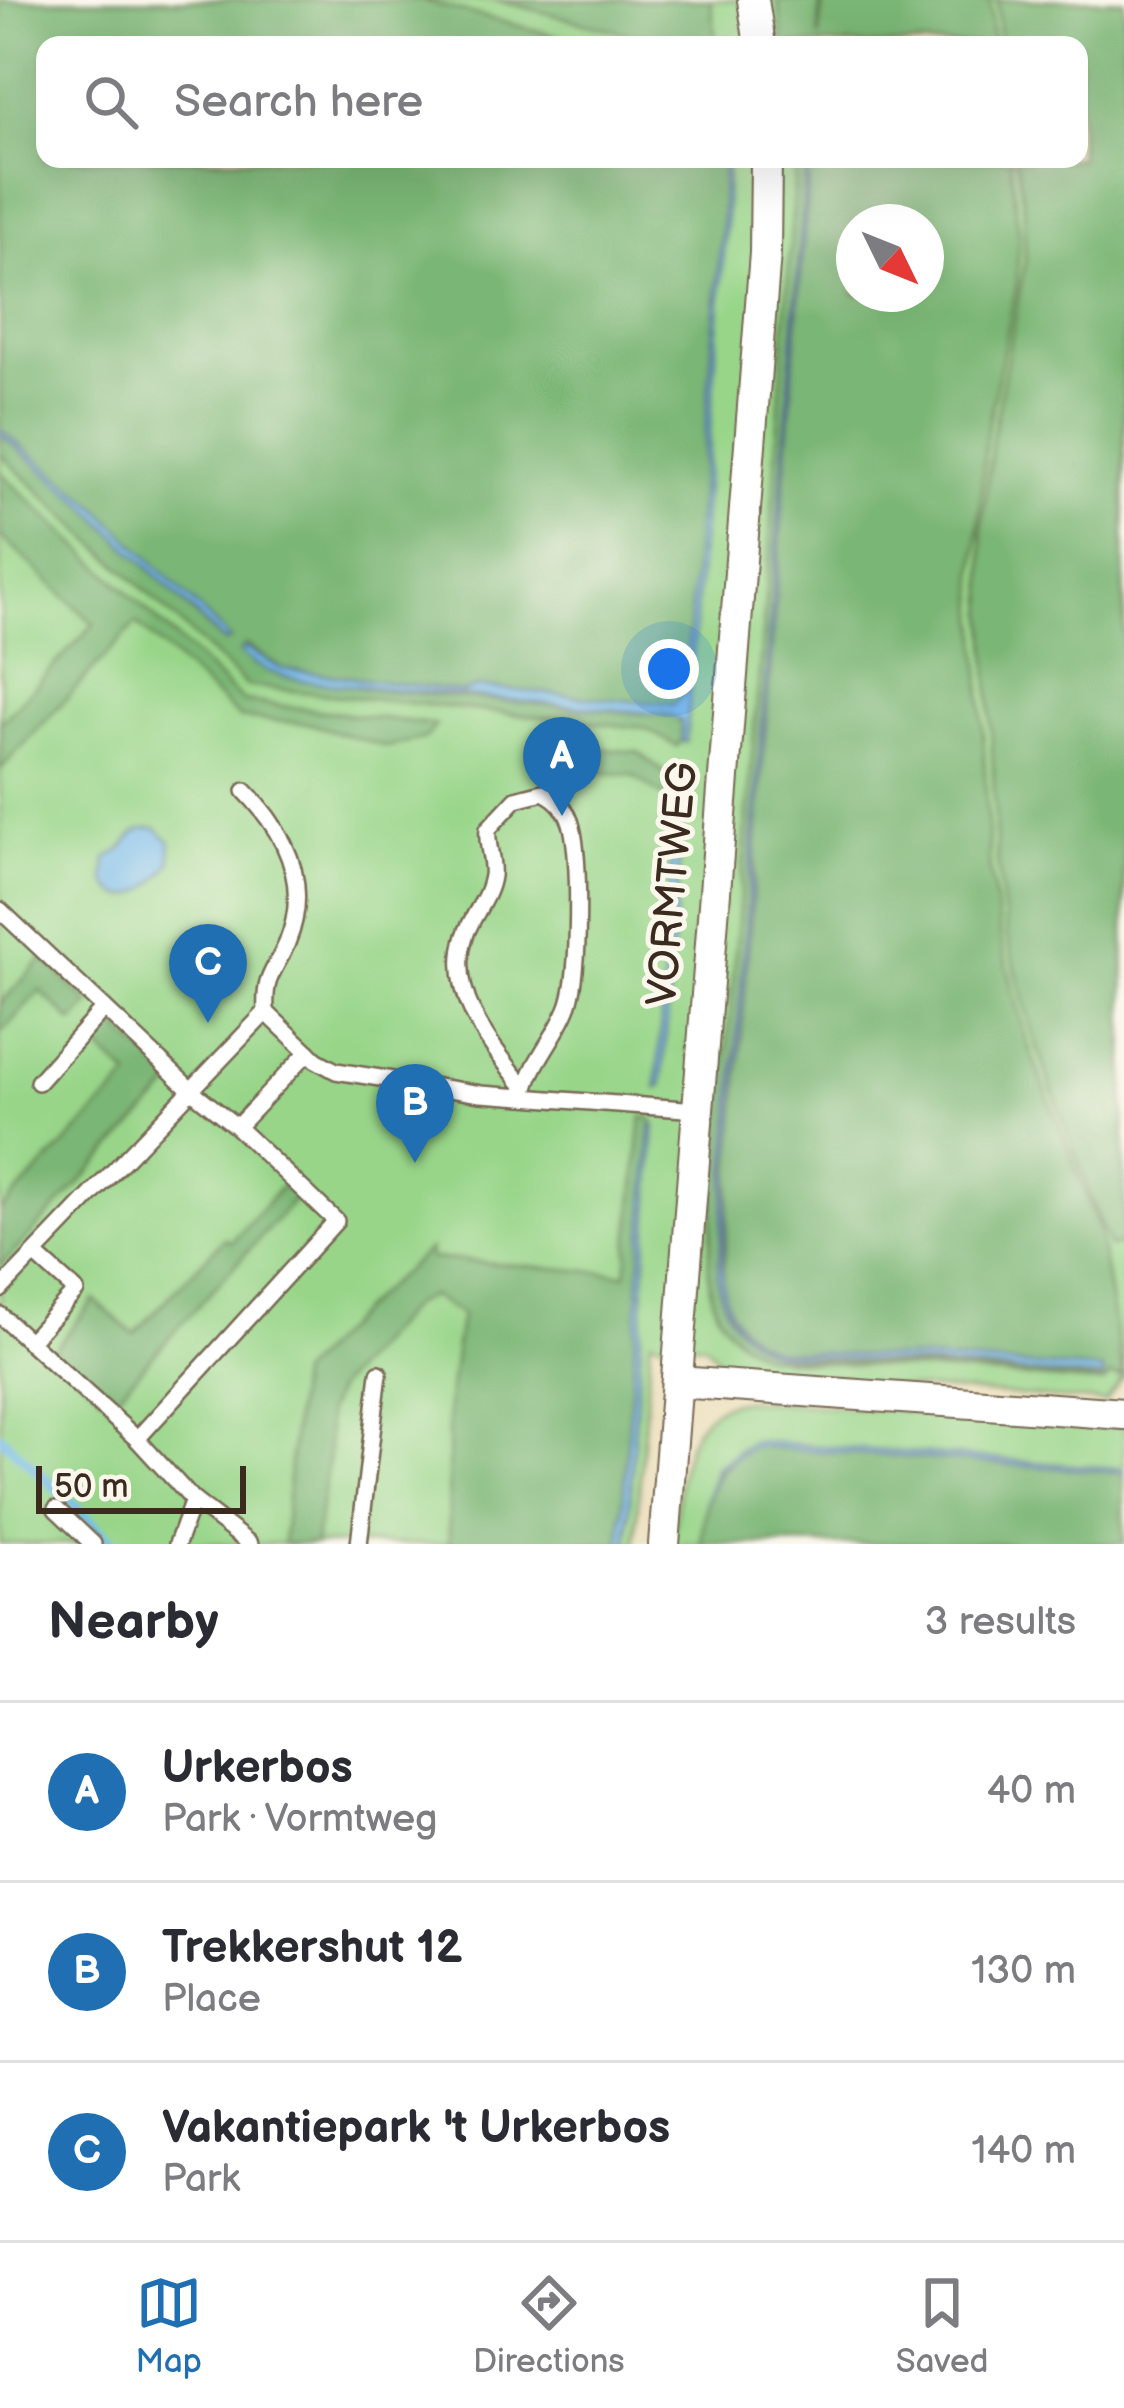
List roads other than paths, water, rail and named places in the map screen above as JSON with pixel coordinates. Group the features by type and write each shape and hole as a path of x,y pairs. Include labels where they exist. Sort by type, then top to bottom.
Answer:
{"street":[{"path":"754,0 759,36"},
{"name":"VORMTWEG","path":"664,1544 765,253 766,168"},
{"path":"678,1382 1124,1414"}],"lane":[{"path":"245,791 286,843 296,876 298,913 265,984 266,1012 308,1052 336,1071 481,1094 525,1092 698,1110"},
{"path":"543,792 562,806 572,827 575,961 563,1022 525,1092 467,1006 462,948 490,884 493,865 488,829 508,804 543,792"},
{"path":"1,912 336,1221 136,1439"},
{"path":"38,1082 104,1008"},
{"path":"0,1290 266,1012"},
{"path":"237,1127 308,1052"},
{"path":"29,1342 76,1292 36,1255"},
{"path":"0,1315 136,1439 193,1500 250,1544"},
{"path":"359,1544 379,1373"},
{"path":"177,1544 193,1500"},
{"path":"56,1509 92,1544"}],"water":[{"path":"723,168 727,168 686,742 682,742 681,721 670,715 313,682 274,673 240,652 243,647 282,669 463,692 478,687 673,705 684,694"},
{"path":"809,168 723,1250 724,1290 739,1325 776,1350 1103,1370 1103,1378 773,1353 750,1339 727,1312 718,1274"},
{"path":"0,429 94,504 230,639 224,642 80,500 0,434"},
{"path":"676,783 685,783 662,1086 657,1088"},
{"path":"156,828 170,841 171,863 139,893 121,895 112,890 105,879 107,859 138,830"},
{"path":"655,1124 627,1544 620,1544 651,1127"},
{"path":"752,1441 1124,1469 1124,1473 753,1446 719,1469 705,1505 716,1467"}],"waterway":[{"path":"0,1436 115,1544"}],"place":[{"name":"Urkerbos","path":"562,816"},
{"name":"Vakantiepark 't Urkerbos","path":"208,1023"},
{"name":"Trekkershut 12","path":"415,1163"}]}
